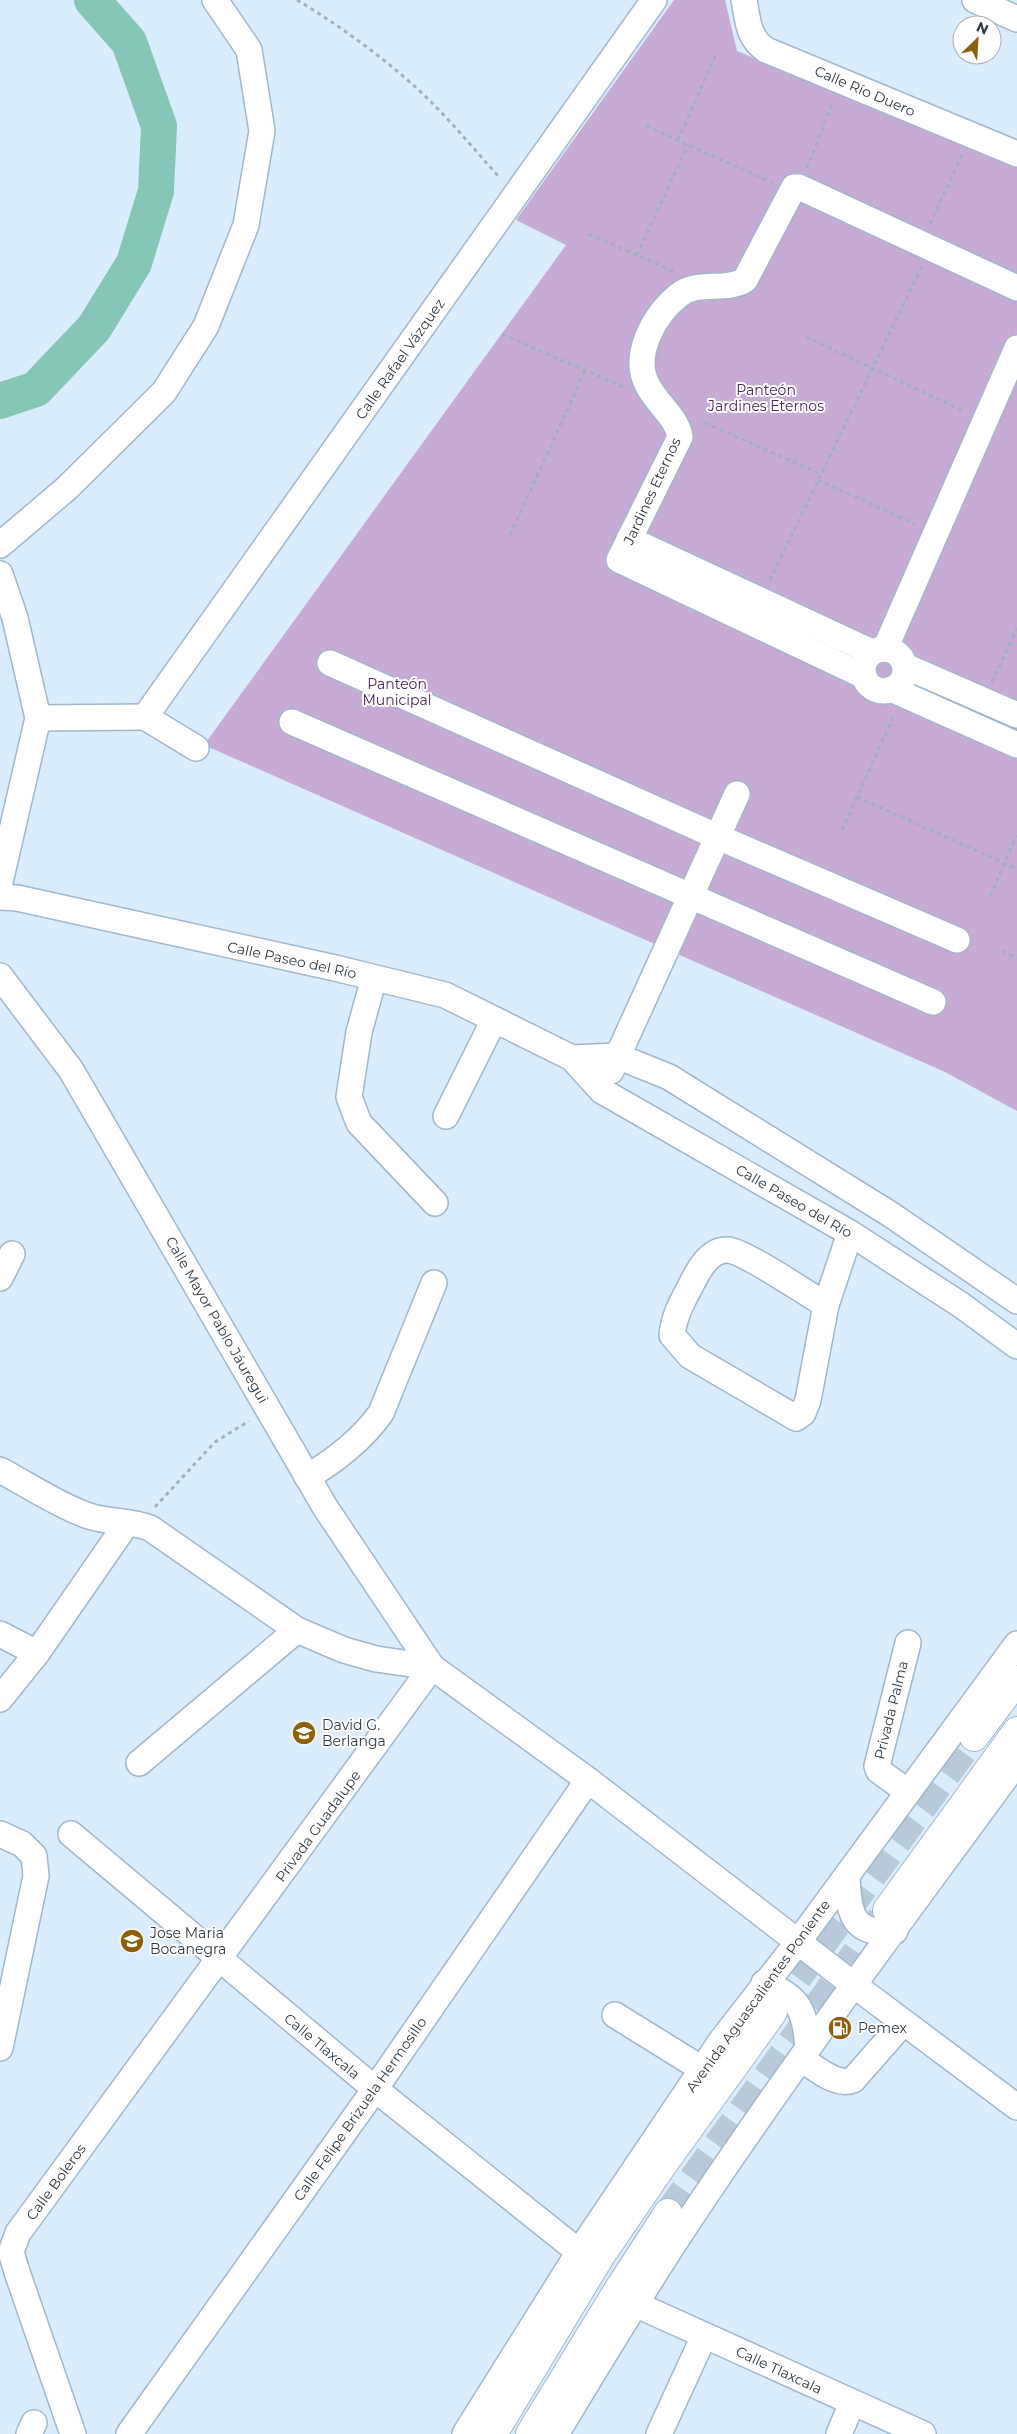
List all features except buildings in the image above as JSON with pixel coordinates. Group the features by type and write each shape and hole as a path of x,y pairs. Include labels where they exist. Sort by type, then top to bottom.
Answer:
{"main road":[{"path":"974,1736 1017,1680"},
{"path":"891,1920 1017,1731"},
{"name":"Avenida Aguascalientes Poniente","path":"493,2434 601,2255 664,2163 773,2012"},
{"path":"530,2434 618,2290 668,2214"}],"street":[{"path":"0,545 67,488 164,392 206,326 246,225 262,131 249,50 215,0"},
{"name":"Calle Rafael Vázquez","path":"145,717 654,0"},
{"name":"Calle Río Duero","path":"744,0 756,43 766,50 1017,154"},
{"path":"976,0 1017,19"},
{"path":"794,189 926,245 1017,288"},
{"name":"Jardines Eternos","path":"794,189 744,280 736,286 707,285 680,294 655,320 641,353 646,384 678,427 680,437 619,560 864,676"},
{"path":"1017,348 879,650 864,662 866,682 877,690 898,692 1017,745"},
{"path":"629,539 760,600 879,650 898,654 904,666 898,692"},
{"path":"0,574 15,618 38,718 0,882"},
{"path":"330,663 718,837 957,940"},
{"path":"904,666 1017,715"},
{"path":"38,718 145,717 196,748"},
{"path":"292,722 692,895 933,1002"},
{"path":"602,1091 737,794"},
{"name":"Calle Paseo del Río","path":"0,897 17,898 445,995 572,1058 602,1091 850,1233 961,1305 1017,1346"},
{"name":"Calle Mayor Pablo Jáuregui","path":"0,976 71,1070 307,1477 432,1667"},
{"path":"374,978 359,1032 349,1097 359,1123 435,1202"},
{"path":"446,1116 494,1020"},
{"name":"Calle Paseo del Río","path":"572,1058 617,1056 670,1077 890,1214 1017,1301"},
{"path":"826,1305 753,1261 728,1250 713,1254 698,1270 674,1319 672,1335 690,1356 796,1418 803,1413 808,1400 826,1305 850,1233"},
{"path":"0,1278 12,1254"},
{"path":"307,1477 336,1460 368,1431 381,1413 434,1282"},
{"path":"0,1470 86,1515 133,1523 150,1528 297,1630 344,1650 376,1659 432,1667 588,1780 854,1986 1017,2107"},
{"path":"0,1699 37,1653 133,1523"},
{"path":"139,1763 297,1630"},
{"path":"0,1634 37,1653"},
{"name":"Privada Palma","path":"908,1643 877,1766 879,1771 908,1792"},
{"name":"Avenida Aguascalientes Poniente","path":"465,2434 579,2252 702,2069 764,1983 798,1942 1017,1644"},
{"name":"Privada Guadalupe","path":"219,1960 432,1667"},
{"path":"556,2434 688,2220 854,1986 891,1920 1017,1762"},
{"name":"Calle Felipe Brizuela Hermosillo","path":"129,2434 375,2090 588,1780"},
{"path":"0,1834 22,1844 34,1856 36,1876 4,2013 0,2048"},
{"name":"Calle Tlaxcala","path":"70,1834 375,2090 579,2252"},
{"path":"846,1875 848,1900 855,1920 867,1929 875,1932 891,1920"},
{"name":"Calle Boleros","path":"73,2434 16,2272 12,2252 18,2234 219,1960"},
{"path":"764,1983 782,1990 795,2000 806,2026 804,2054"},
{"path":"615,2015 702,2069"},
{"path":"804,2054 839,2081 853,2080 904,2023"},
{"name":"Calle Tlaxcala","path":"635,2304 923,2434"},
{"path":"659,2434 704,2336"},
{"path":"839,2434 852,2403"}],"path":[{"path":"297,0 319,13 376,55 433,103 516,195"},
{"path":"678,140 718,52"},
{"path":"646,126 794,189 833,100"},
{"path":"637,255 688,145"},
{"path":"760,600 872,368 926,245 962,154"},
{"path":"589,234 677,272"},
{"path":"502,334 633,392"},
{"path":"806,337 985,421"},
{"path":"510,535 585,371"},
{"path":"705,423 821,474"},
{"path":"818,480 922,527"},
{"path":"984,700 1017,628"},
{"path":"842,830 898,692"},
{"path":"857,796 1017,869"},
{"path":"990,896 1017,835"},
{"path":"1002,951 1017,958"},
{"path":"133,1523 215,1442 269,1409"}],"green space":[{"name":"Panteón Jardines Eternos","path":"674,0 725,0 737,51 1017,166 1017,1111 945,1072 204,745 566,245 516,220"}],"waterway":[{"path":"0,401 36,389 94,328 134,263 156,191 159,126 129,42 92,0"}],"tunnel":[{"path":"773,2012 974,1737"},
{"path":"668,2213 886,1911"}],"place":[{"name":"David G. Berlanga","path":"304,1733"},
{"name":"Jose Maria Bocanegra","path":"132,1941"},
{"name":"Pemex","path":"840,2028"}],"park label":[{"name":"Panteón Municipal","path":"397,692"}]}
